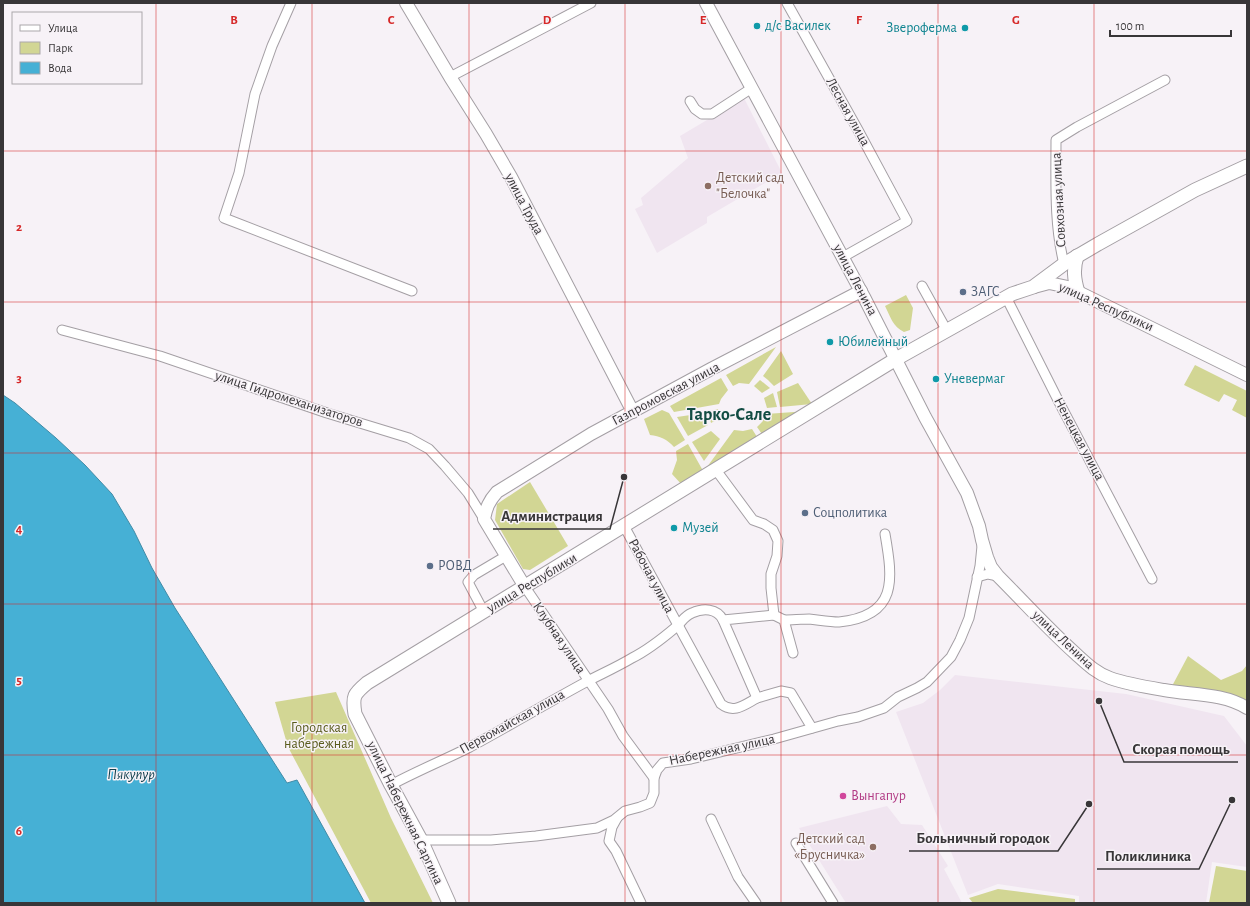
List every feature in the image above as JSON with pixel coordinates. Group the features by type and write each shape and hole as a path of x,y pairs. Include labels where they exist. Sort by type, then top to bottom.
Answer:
{"main road":[{"name":"Совхозная улица","path":"1033,287 1077,256 1195,190 1247,166"},
{"path":"1077,256 1073,273 1078,292"},
{"name":"улица Республики","path":"353,701 357,692 367,683 896,359 1006,297 1033,287"},
{"name":"улица Набережная Саргина","path":"353,701 355,714 421,840 449,903"}],"street":[{"path":"291,3 272,46 256,94 239,173 224,218 412,291"},
{"name":"улица Труда","path":"406,3 486,134 510,177 633,412"},
{"path":"450,77 591,3"},
{"name":"улица Ленина","path":"706,3 861,291 925,417 967,493 979,526 991,567 1063,643 1093,670 1109,678 1123,682 1164,690 1214,697 1232,701 1247,708"},
{"name":"Лесная улица","path":"787,3 907,221 842,257"},
{"name":"Совхозная улица","path":"1064,264 1058,231 1056,140 1077,127 1165,80"},
{"path":"690,101 695,109 702,114 712,114 752,88"},
{"name":"улица Республики","path":"1033,287 1049,283 1068,287 1247,374"},
{"path":"922,286 947,331"},
{"name":"Газпромовская улица","path":"474,502 497,492 590,434 861,291"},
{"name":"Ненецкая улица","path":"1006,297 1060,404 1152,579"},
{"name":"улица Гидромеханизаторов","path":"62,330 160,356 327,413 409,438 429,449 468,493 484,519"},
{"path":"716,470 753,520 764,524 773,530 778,541 777,556 771,581 774,615"},
{"path":"484,519 486,508 497,492"},
{"name":"Клубная улица","path":"484,519 525,587 608,709 623,736 654,778"},
{"name":"Рабочая улица","path":"624,526 720,704 726,708 741,707 757,698 781,690 791,693 812,728"},
{"path":"757,698 723,620 774,615 784,620 808,619 838,622 859,618 874,612 887,596 891,574 885,534"},
{"name":"улица Ленина","path":"812,728 858,717 884,708 898,697 927,682 951,657 969,618 982,549 982,540"},
{"path":"484,612 468,582 474,575 506,556"},
{"path":"977,577 988,574 998,576"},
{"name":"Первомайская улица","path":"391,785 470,747 588,681 633,658 652,646 678,626 683,618 691,613 709,609 715,611 723,620"},
{"path":"784,620 793,652"},
{"name":"Набережная улица","path":"421,840 491,840 597,828 614,820 625,812 640,808 650,803 654,792 654,778 662,763 691,759 812,728"},
{"path":"609,840 612,827 618,817"},
{"path":"711,819 738,877 756,903"},
{"path":"597,828 604,832 609,840 641,903"},
{"path":"796,843 833,903"}],"shaded area":[{"name":"Детский сад \"Белочка\"","path":"744,98 782,173 707,217 707,223 657,253 635,209 643,205 641,198 688,158 680,136"},
{"path":"955,675 1126,694 1224,716 1247,746 1247,867 1212,862 1206,903 1079,903 1079,896 998,884 968,895 896,712 923,703 940,690"},
{"name":"Детский сад «Брусничка»","path":"887,806 901,824 922,825 948,866 944,869 962,903 846,903 799,828"}],"green space":[{"path":"906,295 913,308 910,330 904,332 894,324 885,306"},
{"path":"776,347 749,384 739,383 733,386 726,375"},
{"path":"781,351 793,374 774,386 763,376"},
{"path":"1195,365 1247,391 1247,418 1232,410 1237,400 1224,394 1219,402 1184,385"},
{"path":"721,378 728,390 719,404 674,412 670,406"},
{"path":"760,380 770,388 762,393 754,386"},
{"path":"798,383 812,404 780,407 777,392"},
{"path":"773,393 777,407 767,408 764,398"},
{"path":"718,409 720,418 711,423 708,412"},
{"path":"662,410 669,413 685,440 674,447 663,438 650,435 644,419"},
{"path":"808,411 764,437 757,427 762,422 766,414"},
{"path":"704,413 708,425 688,436 677,417"},
{"path":"752,429 759,440 709,470 707,467 734,430 743,431"},
{"path":"711,431 720,439 704,461 692,442"},
{"path":"688,444 702,469 701,476 683,486 672,474 677,460 676,451"},
{"path":"530,482 568,546 530,570 523,569 495,520 497,504"},
{"path":"1188,656 1221,680 1242,671 1247,665 1247,706 1229,693 1171,688"},
{"name":"Городская набережная","path":"336,692 391,818 433,903 371,903 288,747 275,702"},
{"path":"1216,866 1247,871 1247,903 1209,903"},
{"path":"998,889 1075,899 1075,903 973,903 969,898"}],"water":[{"name":"Пякупур","path":"3,395 15,403 56,438 85,465 112,494 134,531 152,568 175,608 287,783 297,780 365,903 3,903"}],"place":[{"name":"д/с Василек","path":"757,26"},
{"name":"Звероферма","path":"965,28"},
{"name":"Детский сад \"Белочка\"","path":"708,186"},
{"name":"ЗАГС","path":"963,292"},
{"name":"Юбилейный","path":"830,342"},
{"name":"Уневермаг","path":"936,379"},
{"name":"Администрация","path":"624,477"},
{"name":"Соцполитика","path":"805,513"},
{"name":"Музей","path":"674,528"},
{"name":"РОВД","path":"430,566"},
{"name":"Скорая помощь","path":"1099,701"},
{"name":"Вынгапур","path":"843,796"},
{"name":"Поликлиника","path":"1232,800"},
{"name":"Больничный городок","path":"1089,804"},
{"name":"Детский сад «Брусничка»","path":"873,847"}],"district":[{"name":"Тарко-Сале","path":"729,415"}]}
